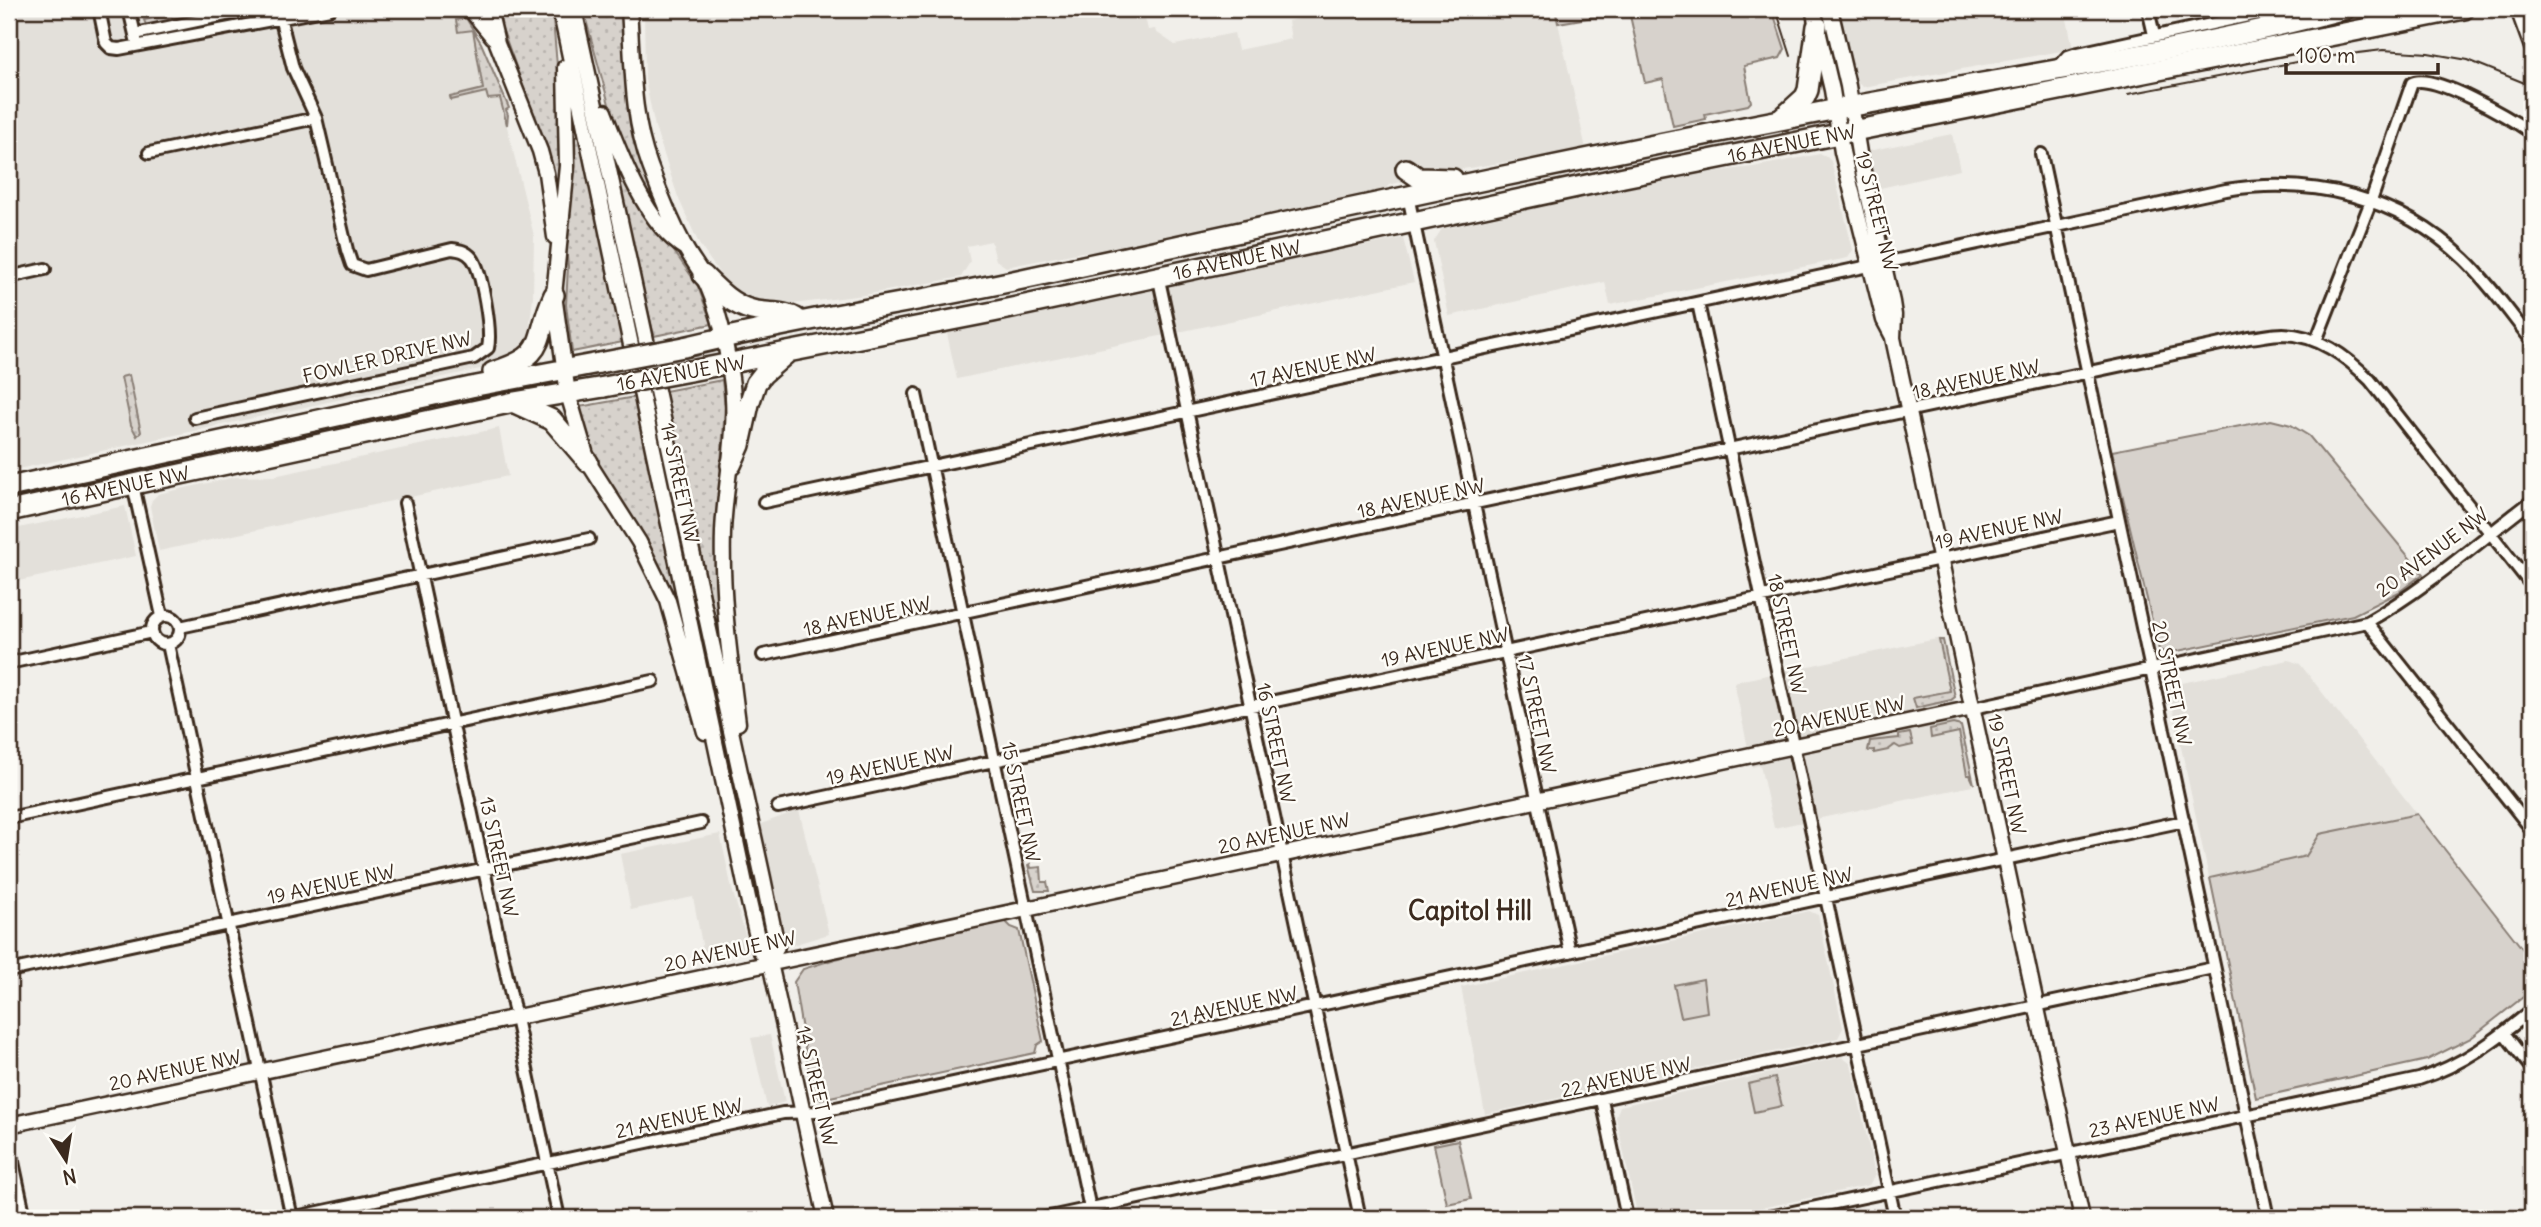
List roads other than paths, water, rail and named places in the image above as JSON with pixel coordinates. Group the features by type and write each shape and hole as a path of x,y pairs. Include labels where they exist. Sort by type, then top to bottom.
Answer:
{"highway":[{"name":"16 AVENUE NW","path":"9,487 471,387 981,288 1777,121 2256,32 2346,9"},
{"name":"16 AVENUE NW","path":"9,511 514,402 728,364 993,312 1413,221 2464,9"},
{"path":"1777,121 1793,110 1805,97 1809,87 1815,17"},
{"path":"1406,169 1419,178 1465,178 1482,181"},
{"path":"703,275 720,292 740,306 751,310 783,313 804,321"},
{"path":"471,387 491,373 515,366 538,346 547,309 554,295"},
{"path":"730,466 740,445 756,383 786,353"},
{"path":"514,402 552,420 588,462"}],"main road":[{"path":"470,9 497,43"},
{"path":"489,9 497,43 540,151 546,173 557,252"},
{"name":"14 STREET NW","path":"560,9 760,950 770,962 826,1218"},
{"name":"14 STREET NW","path":"574,9 777,946 770,962"},
{"path":"629,9 631,75 641,140 664,201 703,275 722,325 734,402 723,531 725,614 744,787"},
{"name":"19 STREET NW","path":"1830,9 1869,266 1884,320 1894,338"},
{"path":"2518,9 2532,47"},
{"name":"19 STREET NW","path":"1815,17 1843,108"},
{"path":"568,48 565,69 567,166 554,295 568,394 588,462 639,542 668,601 700,717 725,790"},
{"path":"594,99 604,111 619,153 638,191 671,240 687,249"},
{"name":"19 STREET NW","path":"1847,133 1884,263 1894,315 1894,338 1909,412 2082,1218"},
{"name":"20 AVENUE NW","path":"9,1125 1973,708"}],"street":[{"path":"99,9 106,43 110,48 119,49 136,40 254,9"},
{"path":"129,9 136,40"},
{"path":"136,40 280,13 330,9"},
{"path":"2148,9 2154,36"},
{"name":"16 AVENUE NW","path":"2056,69 2074,54 2280,9"},
{"name":"FOWLER DRIVE NW","path":"195,418 474,358 488,348 490,339 476,265 463,251 452,249 366,270 352,265 316,118 293,68 280,13"},
{"path":"2316,341 2371,201 2412,83 2423,80 2463,94 2532,133"},
{"path":"149,153 316,118"},
{"name":"20 STREET NW","path":"2041,155 2268,1218"},
{"path":"1884,263 2226,190 2255,186 2319,188 2371,201 2426,228 2452,248 2485,282 2532,341"},
{"name":"17 STREET NW","path":"1408,197 1570,952"},
{"name":"17 AVENUE NW","path":"764,502 1869,266"},
{"path":"9,277 45,269"},
{"name":"16 STREET NW","path":"1158,275 1360,1218"},
{"name":"18 STREET NW","path":"1698,303 1895,1218"},
{"name":"18 AVENUE NW","path":"763,655 1219,560 2249,338 2283,334 2316,341 2351,361 2370,380 2532,586"},
{"name":"15 STREET NW","path":"916,394 1091,1213"},
{"path":"133,485 162,616"},
{"name":"20 AVENUE NW","path":"1973,708 2367,622 2412,594 2532,501"},
{"name":"13 STREET NW","path":"405,503 559,1218"},
{"name":"19 AVENUE NW","path":"778,807 2119,521"},
{"path":"180,627 589,540"},
{"path":"162,616 173,617 180,627 178,638 168,644 158,642 152,632 153,622 162,616"},
{"path":"2367,622 2532,830"},
{"path":"9,663 152,632"},
{"path":"168,644 291,1218"},
{"path":"9,818 653,681"},
{"name":"21 AVENUE NW","path":"291,1218 783,1113 804,1114 1058,1061 2184,821"},
{"name":"19 AVENUE NW","path":"9,971 701,823"},
{"name":"22 AVENUE NW","path":"1045,1218 1091,1213 1347,1153 2213,968"},
{"name":"23 AVENUE NW","path":"1765,1218 2431,1075 2474,1055 2532,1010"},
{"path":"2504,1033 2532,1069"},
{"path":"1602,1100 1628,1218"},
{"path":"9,1143 25,1218"}],"tram line":[{"path":"1776,9 1791,56"},
{"path":"2128,94 2317,58 2383,50 2428,53 2468,60 2532,86"}],"district":[{"name":"Capitol Hill","path":"1470,911"}]}
